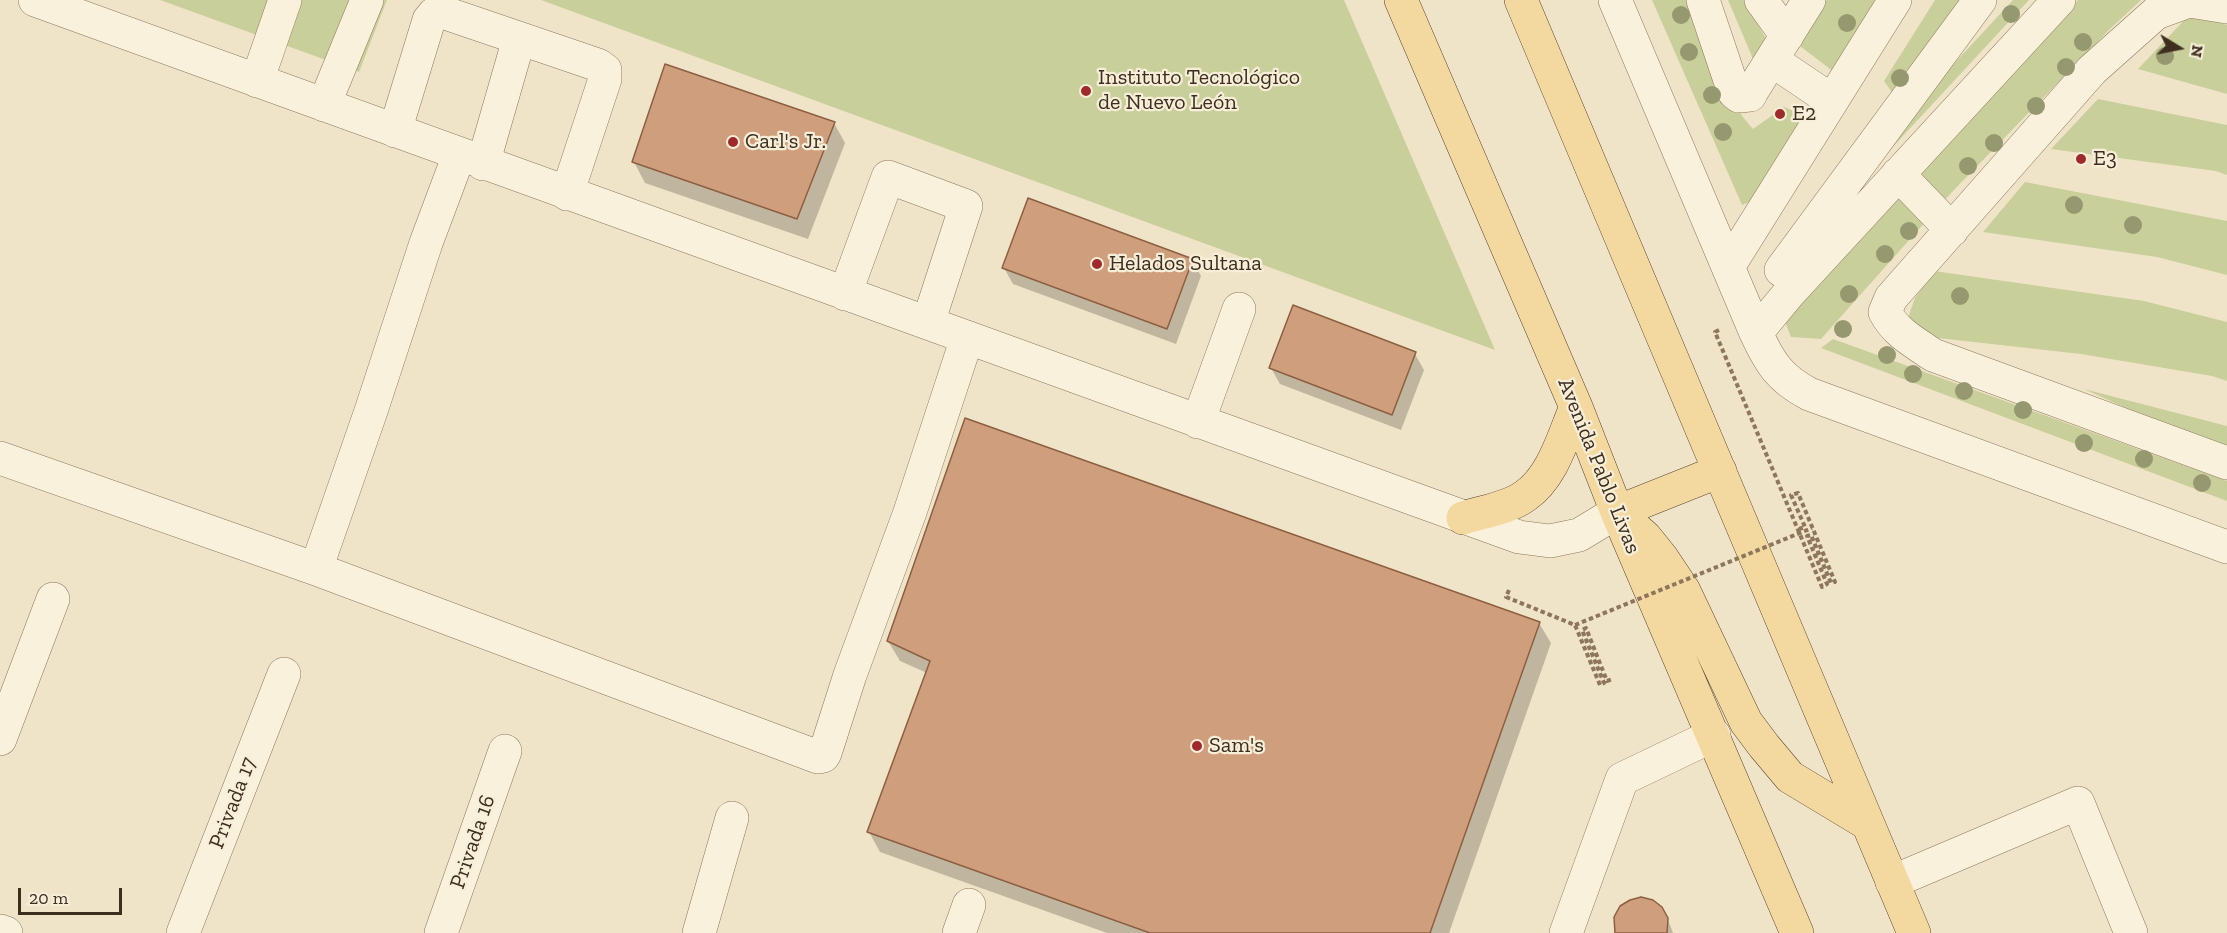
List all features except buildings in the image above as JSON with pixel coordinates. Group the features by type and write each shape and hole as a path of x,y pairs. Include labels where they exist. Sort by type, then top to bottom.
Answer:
{"main road":[{"name":"Avenida Pablo Livas","path":"1401,0 1576,407 1617,513 1797,933"},
{"path":"1521,0 1914,933"},
{"path":"1463,518 1524,498 1540,483 1554,459 1576,407"},
{"path":"1720,471 1617,513 1645,537 1684,591 1746,722 1764,746 1790,777 1868,824"}],"street":[{"path":"35,0 1519,537 1550,541 1579,535 1617,513"},
{"path":"256,81 285,0"},
{"path":"324,105 367,0"},
{"path":"1616,0 1753,325 1769,360 1790,383 1809,394 2227,547"},
{"path":"1704,0 1736,94 1739,96 1750,94 1809,0"},
{"path":"1761,0 1780,49 1831,100"},
{"path":"1728,267 1895,0"},
{"path":"1781,270 1980,0"},
{"path":"1753,325 1790,292 2058,0"},
{"path":"2227,7 2189,2 2156,13 2092,70 1891,298 1886,312 1890,321 1901,333 1933,355 2227,463"},
{"path":"394,131 429,20 435,14 442,12 598,65 605,70 605,79 567,194"},
{"path":"316,569 426,243 471,159 519,39"},
{"path":"1898,174 1952,230"},
{"path":"845,294 888,177 966,206 928,323"},
{"path":"1198,422 1239,309"},
{"path":"0,458 316,569 818,757 825,753 850,675 910,512 968,338"},
{"path":"0,739 53,599"},
{"name":"Privada 17","path":"183,933 284,674"},
{"path":"1566,933 1622,779 1714,735"},
{"name":"Privada 16","path":"441,933 505,751"},
{"path":"1892,882 2078,803 2131,933"},
{"path":"699,933 732,818"},
{"path":"0,931 6,933"}],"path":[{"path":"1753,325 1715,332 1822,587 1827,584 1808,536 1811,535 1831,583 1835,582 1798,493 1791,495 1805,527 1799,529"},
{"path":"1509,590 1506,597 1575,625 1812,528"},
{"path":"1575,625 1600,685 1604,683 1582,630 1586,628 1607,681 1613,679"}],"green space":[{"path":"160,0 387,0 359,72"},
{"name":"Instituto Tecnológico de Nuevo León","path":"541,0 1344,0 1495,350"},
{"path":"1652,0 1692,0 1742,116 1753,129 1784,107 1799,113 1806,126 1768,195 1742,205"},
{"path":"1728,0 1744,0 1770,46 1756,66"},
{"path":"1822,0 1879,0 1834,72 1796,43"},
{"path":"1935,0 1966,0 1896,98 1884,81"},
{"path":"2013,0 2029,0 1889,151 1883,140"},
{"path":"2078,0 2141,0 1952,192 1821,339 1791,337 1783,317 1930,149"},
{"path":"2191,13 2227,25 2227,94 2138,69"},
{"path":"2098,99 2227,125 2227,175 2216,171 2051,149"},
{"path":"2025,182 2227,221 2227,275 2157,257 1983,232"},
{"path":"1934,271 2144,301 2227,322 2227,381 2212,376 2081,354 1902,334 1915,298"},
{"path":"1833,339 2227,481 2227,501 1821,348"},
{"path":"2084,389 2227,426 2227,454"}],"place":[{"name":"Instituto Tecnológico de Nuevo León","path":"1086,91"},
{"name":"E2","path":"1780,114"},
{"name":"Carl's Jr.","path":"733,142"},
{"name":"E3","path":"2081,159"},
{"name":"Helados Sultana","path":"1097,264"},
{"name":"Sam's","path":"1197,746"}]}
